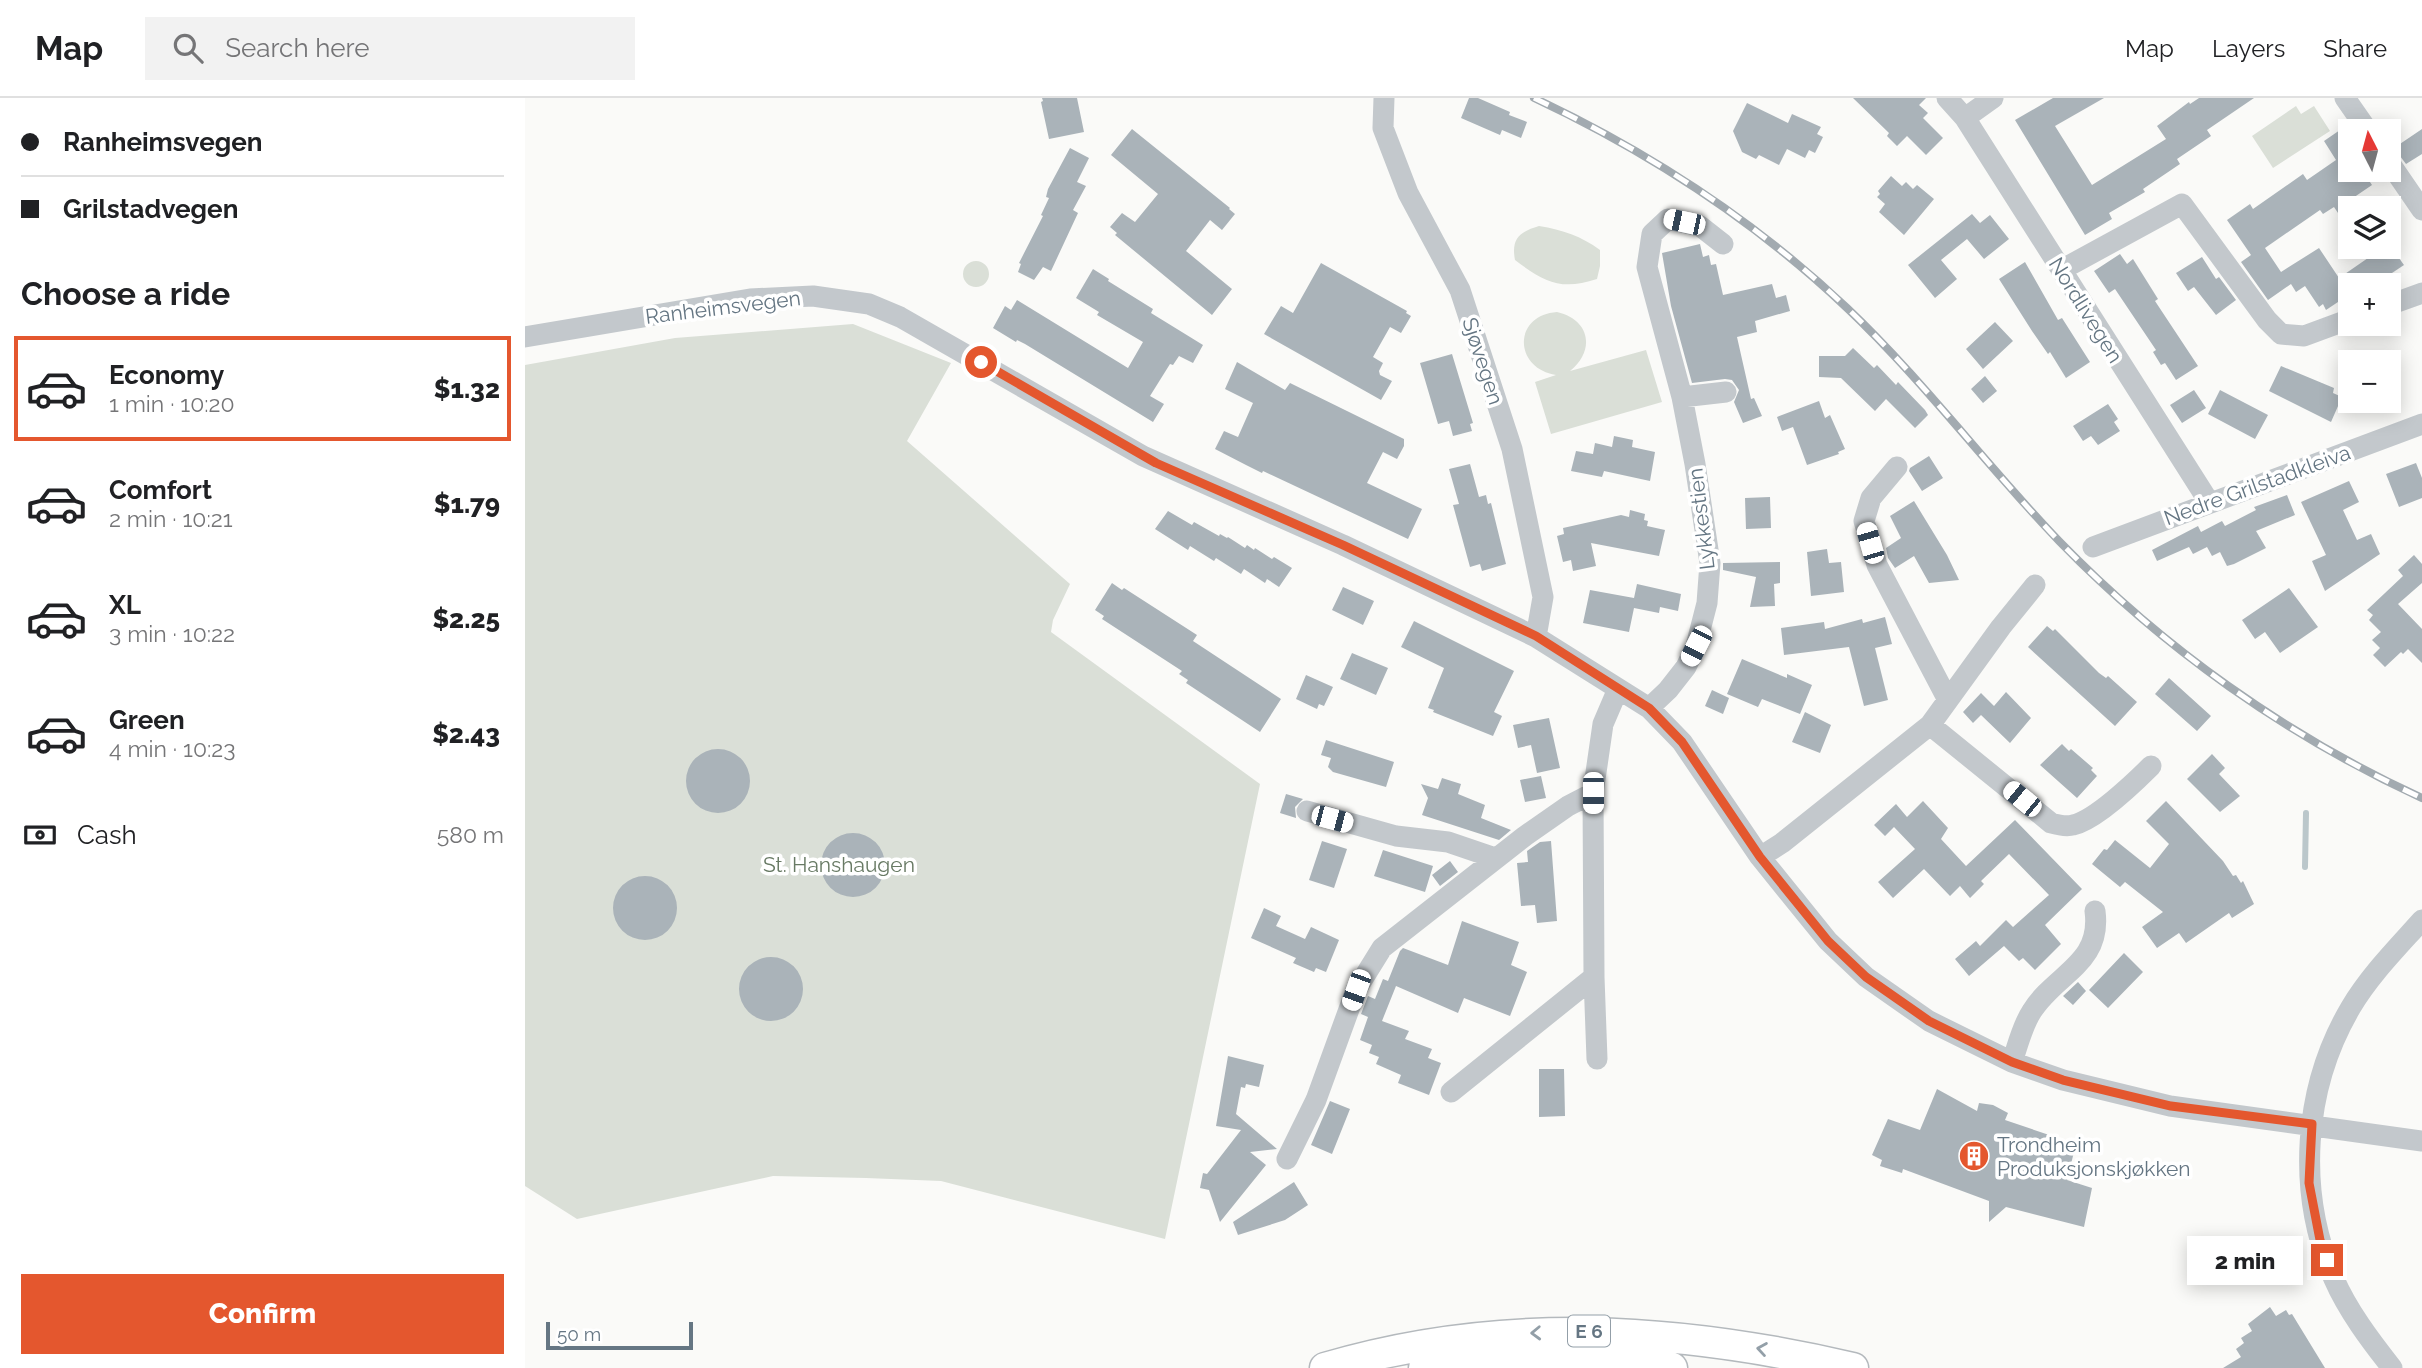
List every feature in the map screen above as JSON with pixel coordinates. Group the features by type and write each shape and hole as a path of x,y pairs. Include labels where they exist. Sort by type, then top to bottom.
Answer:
{"highway":[{"name":"E 6","path":"1325,1368 1373,1354 1446,1340 1589,1331 1730,1344 1853,1368"},
{"name":"E 6","path":"1424,1368 1510,1355 1585,1353 1623,1354 1672,1368"}],"street":[{"name":"Sjøvegen","path":"1384,98 1383,128 1408,192 1460,290 1512,449 1543,597 1536,636"},
{"name":"Nordlivegen","path":"1947,98 1965,118 2209,502"},
{"path":"1965,118 1993,98"},
{"path":"2346,98 2360,119"},
{"path":"2401,180 2422,211"},
{"path":"2061,270 2182,204 2267,320 2281,334 2304,336 2338,323"},
{"name":"Lykkestien","path":"1649,708 1668,690 1696,646 1707,603 1710,563 1682,397 1647,267 1651,234 1668,219 1700,226 1723,244"},
{"path":"2401,301 2422,293"},
{"name":"Ranheimsvegen","path":"525,337 750,299 813,296 869,304 912,322 1169,469 1343,545 1536,636 1649,708 1682,742 1760,857 1828,941 1866,977 1929,1021 2012,1062 2063,1080 2171,1106 2422,1141"},
{"path":"1682,397 1726,393"},
{"name":"Nedre Grilstadkleiva","path":"2093,547 2422,424"},
{"path":"1897,467 1871,498 1864,521 1877,565 1948,699"},
{"path":"1760,857 1792,836 1930,725 2035,585"},
{"path":"1597,1059 1593,793 1603,724 1618,689"},
{"path":"1930,725 2051,823 2069,827 2081,822 2133,784 2151,766"},
{"path":"1287,1159 1316,1100 1356,990 1382,948 1495,858 1568,806 1593,793"},
{"path":"1307,811 1396,836 1448,842 1495,858"},
{"path":"2012,1062 2033,1009 2091,949 2097,928 2095,911"},
{"path":"2392,1368 2364,1332 2334,1280 2320,1240 2309,1183 2312,1124 2326,1060 2351,1007 2386,959 2422,920"},
{"path":"1451,1092 1594,977"}],"green space":[{"path":"2296,106 2301,114 2314,106 2330,131 2273,168 2252,136"},
{"path":"1539,226 1571,234 1600,250 1597,279 1573,284 1553,282 1515,260 1514,247 1518,237"},
{"path":"976,261 985,265 989,274 985,283 976,287 967,283 963,274 967,265"},
{"path":"1557,312 1577,322 1586,337 1583,354 1570,371 1646,350 1662,402 1551,434 1535,382 1556,375 1532,363 1524,342 1526,331 1532,322 1543,315"},
{"name":"St. Hanshaugen","path":"853,324 951,363 907,441 1070,584 1053,620 1051,632 1260,784 1165,1239 941,1181 773,1176 577,1219 525,1186 525,365 675,338"}],"building":[{"path":"1042,98 1077,98 1084,132 1049,139"},
{"path":"1469,98 1478,98 1527,122 1521,138 1502,130 1500,135 1461,118"},
{"path":"1853,98 1926,98 1919,105 1928,113 1923,118 1943,138 1926,155 1907,136 1897,146 1887,136 1889,133"},
{"path":"2053,98 2104,98 2055,126 2092,185 2166,139 2157,126 2189,102 2190,104 2199,98 2254,98 2207,130 2211,136 2177,159 2180,164 2143,189 2145,192 2109,213 2112,219 2085,235 2015,120"},
{"path":"1747,103 1788,123 1792,114 1821,127 1817,134 1823,137 1815,153 1809,150 1805,158 1787,149 1779,165 1759,155 1756,159 1742,152 1733,131"},
{"path":"1132,129 1235,214 1222,230 1210,220 1186,251 1232,289 1212,315 1115,235 1117,233 1110,227 1122,213 1135,222 1158,194 1111,155"},
{"path":"2422,129 2422,154 2406,164 2401,157 2401,143"},
{"path":"2338,131 2338,182 2370,182 2372,185 2356,196 2338,196 2338,213 2334,207 2323,214 2320,210 2265,248 2281,272 2319,248 2338,276 2338,302 2326,310 2323,304 2319,307 2305,286 2296,292 2291,284 2268,300 2241,262 2251,255 2227,220 2250,204 2253,209 2303,174 2307,180 2336,160 2324,141"},
{"path":"1070,148 1089,158 1077,182 1086,186 1073,210 1078,213 1051,271 1043,267 1034,280 1018,272 1019,263 1043,216 1041,215 1049,198 1046,197 1048,189"},
{"path":"1891,176 1902,186 1906,182 1913,189 1917,185 1934,199 1904,235 1879,212 1885,204 1877,197 1880,194 1878,191"},
{"path":"1972,214 1980,223 1990,215 2009,239 1984,259 1967,239 1941,260 1957,279 1935,298 1908,265"},
{"path":"1700,244 1703,257 1709,255 1711,265 1716,264 1723,295 1772,284 1776,298 1786,295 1790,311 1755,321 1757,332 1737,337 1751,399 1754,398 1762,416 1743,423 1734,402 1739,390 1732,380 1692,383 1671,306 1662,253"},
{"path":"2120,254 2127,264 2133,259 2158,299 2155,301 2198,366 2176,380 2165,363 2161,365 2153,352 2156,350 2115,289 2109,293 2094,271"},
{"path":"2202,257 2216,279 2219,277 2236,300 2216,315 2194,287 2188,291 2176,273"},
{"path":"2367,259 2400,259 2404,265 2392,273 2346,273"},
{"path":"2025,262 2058,320 2062,318 2090,362 2066,378 1999,279"},
{"path":"1321,263 1407,311 1411,316 1401,333 1390,327 1373,357 1383,363 1380,375 1392,381 1381,400 1264,334 1281,306 1293,313"},
{"path":"1093,269 1153,309 1151,313 1203,345 1193,363 1179,356 1173,365 1170,364 1150,396 1164,404 1153,422 1025,344 1017,340 1016,342 993,328 1005,306 1011,310 1017,300 1128,368 1143,342 1097,315 1099,312 1076,298"},
{"path":"1995,322 2013,341 1983,369 1966,349"},
{"path":"1853,348 1874,368 1877,365 1896,385 1898,382 1925,410 1928,415 1915,428 1886,399 1875,411 1841,378 1819,377 1819,356 1845,356"},
{"path":"1452,354 1473,423 1470,424 1472,431 1453,436 1449,421 1438,424 1420,363"},
{"path":"1237,362 1285,390 1290,383 1404,439 1404,446 1397,459 1383,452 1367,483 1422,509 1408,539 1215,449 1224,431 1238,437 1253,403 1225,389"},
{"path":"2281,366 2334,388 2333,393 2338,395 2338,406 2331,422 2269,391"},
{"path":"1985,376 1997,391 1983,403 1971,389"},
{"path":"2194,390 2206,408 2182,423 2170,405"},
{"path":"2220,390 2268,415 2255,439 2208,414"},
{"path":"1819,401 1825,418 1830,415 1845,449 1838,452 1839,454 1807,465 1793,427 1782,431 1777,417"},
{"path":"2108,404 2118,419 2114,422 2120,431 2098,445 2091,436 2083,441 2073,426"},
{"path":"1614,436 1633,440 1632,447 1655,452 1650,481 1604,471 1602,477 1571,471 1576,451 1593,454 1595,443 1612,447"},
{"path":"1929,456 1943,478 1922,491 1909,471"},
{"path":"2416,463 2422,478 2422,498 2399,507 2386,474"},
{"path":"1470,464 1479,497 1486,495 1488,504 1491,503 1506,564 1482,571 1480,564 1470,567 1453,505 1459,504 1449,469"},
{"path":"2349,481 2359,502 2343,510 2357,540 2371,534 2380,554 2325,591 2312,561 2326,555 2301,502"},
{"path":"2287,495 2295,515 2256,531 2266,548 2227,566 2220,552 2212,556 2207,547 2193,554 2189,547 2157,561 2152,550 2198,526 2201,532 2222,521 2225,526 2256,510 2254,507"},
{"path":"1770,497 1771,528 1746,529 1745,498"},
{"path":"1914,501 1959,580 1929,583 1914,556 1895,568 1888,558 1886,548 1901,538 1890,516"},
{"path":"1630,510 1645,514 1647,526 1665,530 1659,556 1591,543 1596,566 1573,571 1571,560 1563,562 1557,536 1564,534 1563,528 1621,515 1629,517"},
{"path":"1168,511 1192,525 1194,522 1219,536 1228,537 1245,548 1247,545 1254,550 1255,548 1292,568 1279,587 1267,579 1265,583 1244,569 1241,574 1190,546 1188,550 1155,529"},
{"path":"1827,549 1829,563 1841,562 1844,592 1811,596 1807,552"},
{"path":"2414,555 2422,564 2422,583 2398,604 2422,629 2422,663 2408,649 2385,667 2373,655 2380,648 2372,640 2381,632 2369,620 2373,615 2367,610 2403,576 2398,570"},
{"path":"1780,562 1780,583 1774,584 1775,606 1750,607 1756,577 1723,570 1723,563"},
{"path":"1112,583 1197,635 1193,641 1281,699 1260,732 1186,683 1188,680 1179,674 1182,671 1102,619 1104,616 1095,610"},
{"path":"1637,584 1681,594 1678,611 1660,607 1659,613 1634,608 1629,632 1583,623 1590,590 1634,598"},
{"path":"1343,587 1374,601 1363,625 1332,610"},
{"path":"2289,588 2318,627 2280,653 2265,632 2255,639 2242,620"},
{"path":"1885,617 1892,644 1875,648 1888,700 1864,706 1849,647 1784,655 1781,628 1824,622 1825,629 1862,619 1863,623"},
{"path":"1414,621 1514,671 1494,712 1502,716 1493,736 1428,708 1444,668 1401,647"},
{"path":"2047,626 2053,631 2055,629 2099,673 2106,678 2108,676 2137,702 2115,726 2028,647"},
{"path":"1352,653 1388,668 1376,695 1340,679"},
{"path":"1742,659 1787,678 1787,674 1812,685 1800,714 1762,699 1758,707 1727,694"},
{"path":"1306,675 1333,687 1324,706 1319,704 1317,709 1296,699"},
{"path":"2169,678 2211,716 2197,731 2155,694"},
{"path":"1712,690 1729,698 1723,714 1705,706"},
{"path":"2006,692 2031,718 2010,743 1981,715 1973,723 1963,712 1981,693 1994,706"},
{"path":"1805,712 1831,725 1820,753 1792,742"},
{"path":"1549,718 1560,768 1537,773 1531,745 1518,748 1513,725"},
{"path":"1326,740 1394,762 1386,787 1333,772 1328,767 1331,758 1321,755"},
{"path":"2062,744 2093,768 2091,770 2097,776 2077,798 2040,765"},
{"path":"718,749 736,755 744,763 750,781 744,799 736,807 718,813 700,807 692,799 686,781 692,763 700,755"},
{"path":"2212,754 2225,768 2219,774 2240,796 2220,812 2187,779"},
{"path":"1541,776 1546,798 1525,802 1520,780"},
{"path":"1442,778 1461,784 1458,794 1485,805 1481,818 1511,830 1499,840 1422,815 1428,798 1421,784 1438,789"},
{"path":"1286,794 1303,799 1295,807 1296,818 1280,813"},
{"path":"1923,801 1948,828 1941,839 1966,866 2015,820 2082,889 2045,925 2061,944 2035,970 2023,958 2019,961 2004,946 1969,976 1955,959 1976,941 1980,946 2006,920 2013,927 2049,895 2009,854 1981,881 1984,884 1970,898 1960,886 1950,896 1924,869 1893,898 1878,882 1915,849 1894,827 1885,836 1874,825 1896,804 1907,817"},
{"path":"2166,801 2223,861 2233,876 2236,875 2241,883 2243,881 2254,904 2232,918 2229,913 2186,943 2179,933 2157,948 2142,927 2163,912 2125,882 2120,887 2092,864 2115,840 2150,868 2169,844 2146,821"},
{"path":"853,833 871,839 879,847 885,865 879,883 871,891 853,897 835,891 827,883 821,865 827,847 835,839"},
{"path":"1322,841 1347,849 1334,888 1309,880"},
{"path":"1551,841 1557,921 1537,923 1535,905 1521,906 1517,863 1528,862 1527,851 1540,842"},
{"path":"1383,850 1433,866 1425,892 1374,876"},
{"path":"1450,861 1458,872 1440,886 1432,875"},
{"path":"645,876 663,882 671,890 677,908 671,926 663,934 645,940 627,934 619,926 613,908 619,890 627,882"},
{"path":"1264,908 1281,916 1276,926 1305,939 1311,927 1339,940 1326,972 1316,968 1314,972 1293,963 1296,958 1251,938"},
{"path":"1462,921 1519,942 1511,965 1527,972 1510,1016 1464,998 1458,1013 1396,986 1382,1021 1409,1031 1405,1039 1432,1049 1428,1058 1441,1063 1429,1095 1398,1083 1401,1075 1376,1064 1379,1057 1369,1053 1372,1045 1360,1040 1368,1017 1361,1014 1368,996 1375,999 1383,979 1388,981 1403,948 1448,965"},
{"path":"2124,953 2143,972 2108,1008 2089,990"},
{"path":"771,957 789,963 797,971 803,989 797,1007 789,1015 771,1021 753,1015 745,1007 739,989 745,971 753,963"},
{"path":"2078,982 2086,991 2073,1005 2063,996"},
{"path":"1228,1056 1264,1065 1259,1087 1246,1084 1245,1088 1241,1087 1236,1114 1277,1149 1250,1152 1266,1165 1220,1222 1209,1190 1200,1188 1203,1173 1207,1174 1241,1130 1216,1126"},
{"path":"1539,1069 1564,1069 1565,1116 1539,1117"},
{"name":"Trondheim Produksjonskjøkken","path":"1937,1089 1977,1111 1979,1103 1993,1105 2008,1113 2005,1120 2076,1144 2067,1180 2092,1188 2084,1227 2006,1207 1989,1222 1989,1201 1903,1169 1902,1173 1880,1166 1882,1160 1872,1155 1888,1119 1920,1130"},
{"path":"1330,1101 1350,1109 1332,1154 1311,1145"},
{"path":"1294,1182 1308,1205 1285,1220 1238,1235 1233,1222"},
{"path":"2270,1307 2276,1316 2286,1310 2289,1315 2292,1314 2325,1368 2223,1368 2241,1357 2236,1349 2244,1343 2241,1338 2252,1331 2248,1324"}],"waterway":[{"path":"2305,867 2306,813"}],"railway":[{"path":"1534,98 1618,141 1699,190 1812,276 1902,364 2059,541 2141,618 2184,653 2275,718 2372,774 2422,798"}],"place":[{"name":"Trondheim Produksjonskjøkken","path":"1974,1156"}],"route":[{"path":"981,362 1156,463 1343,545 1536,636 1649,708 1682,742 1760,857 1828,941 1866,977 1929,1021 2012,1062 2063,1080 2171,1106 2312,1124 2309,1183 2320,1240 2327,1260"}]}
